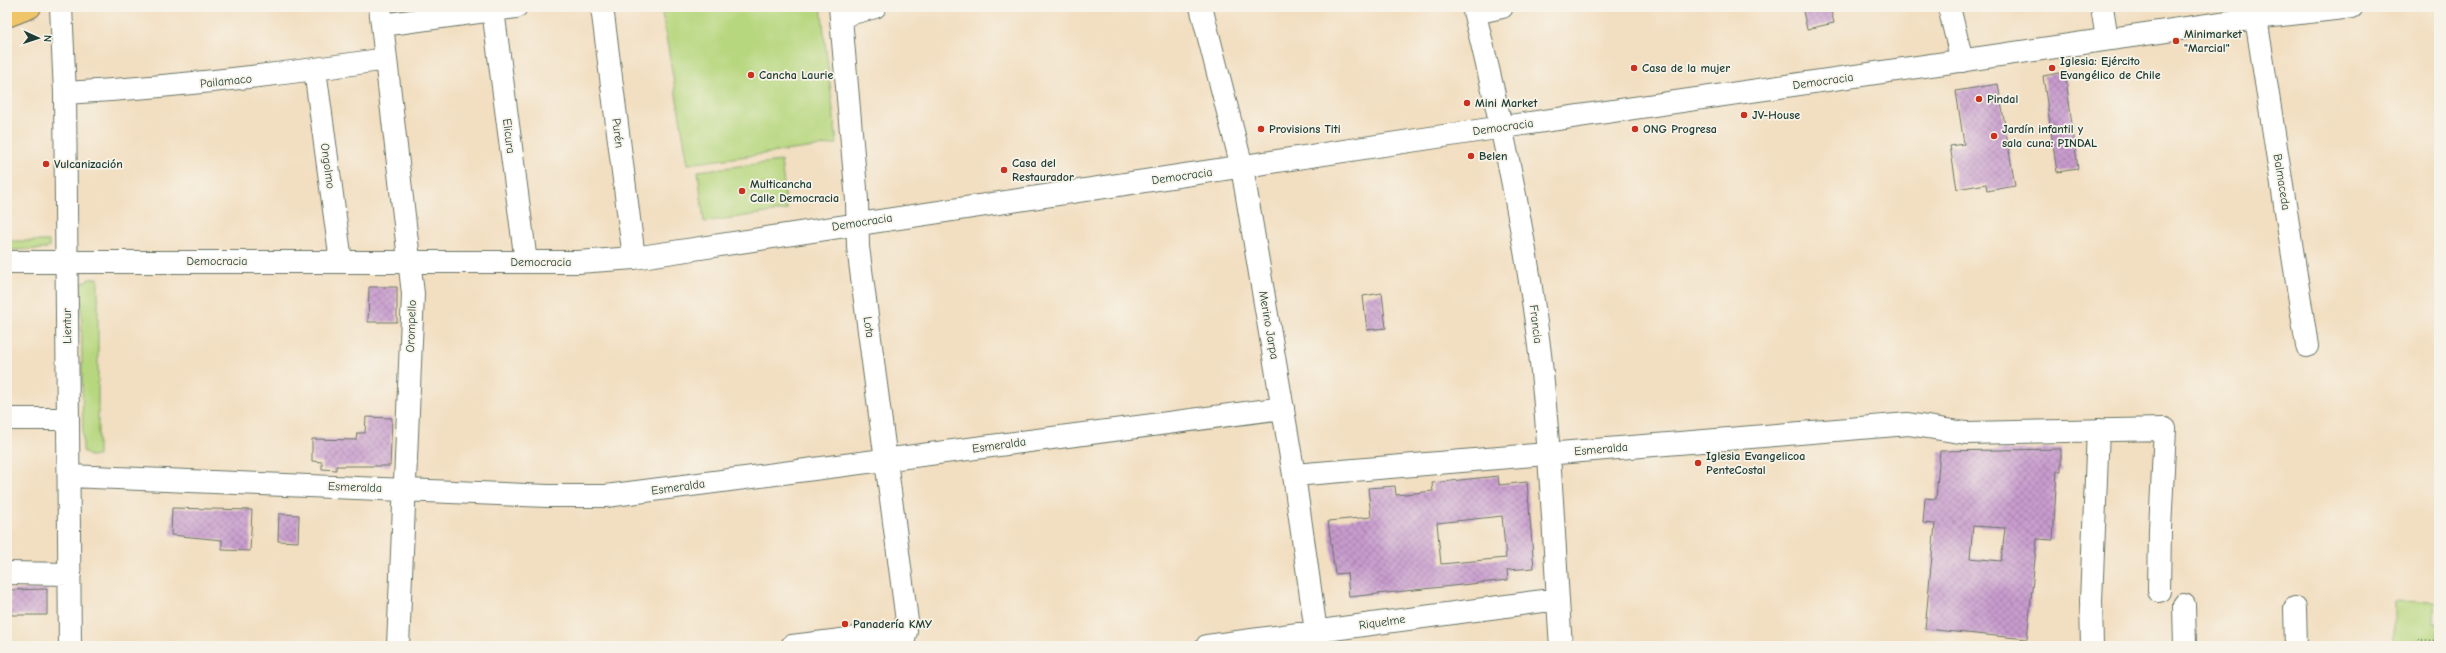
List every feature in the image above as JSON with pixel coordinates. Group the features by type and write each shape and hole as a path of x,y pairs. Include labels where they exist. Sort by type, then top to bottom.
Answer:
{"main road":[{"path":"7,16 30,7"}],"street":[{"name":"Lientur","path":"62,7 65,93 70,646"},
{"path":"381,16 492,10 516,7"},
{"name":"Purén","path":"602,7 634,258"},
{"path":"840,11 875,7"},
{"name":"Merino Jarpa","path":"1201,7 1242,167 1294,475 1317,638"},
{"path":"1474,10 1502,7"},
{"path":"1949,7 1962,60"},
{"path":"2102,7 2107,40"},
{"name":"Democracia","path":"7,262 526,262 602,261 634,258 858,223 1503,127 2256,18 2298,10 2352,7"},
{"name":"Elicura","path":"492,10 526,262"},
{"name":"Francia","path":"1474,10 1503,127 1531,284 1540,354 1561,646"},
{"name":"Lota","path":"840,11 858,223 858,247 907,621 905,639"},
{"name":"Orompello","path":"381,16 413,294 398,646"},
{"name":"Balmaceda","path":"2256,18 2307,346"},
{"name":"Pailamaco","path":"65,93 193,85 315,70 386,59"},
{"name":"Ongolmo","path":"315,70 341,261"},
{"name":"Esmeralda","path":"69,476 548,496 606,496 1283,408"},
{"path":"7,419 68,419"},
{"name":"Esmeralda","path":"1294,475 1908,424 1958,433 2164,429 2159,591"},
{"path":"2092,646 2091,601 2098,430"},
{"path":"7,573 70,574"},
{"name":"Riquelme","path":"1207,646 1317,638 1558,599"},
{"path":"2184,605 2185,646"},
{"path":"2295,608 2296,646"},
{"path":"792,646 905,639"}],"path":[{"path":"2415,646 2416,640 2439,640"}],"green space":[{"name":"Cancha Laurie","path":"661,7 821,7 837,144 688,164"},
{"name":"Multicancha Calle Democracia","path":"781,161 787,210 704,222 698,171"},
{"path":"7,241 49,241 49,247 46,249 7,250"},
{"path":"98,278 98,456 89,456 83,451 81,284 89,279"},
{"path":"2394,601 2434,602 2434,623 2439,623 2439,646 2394,646"}],"building":[{"path":"1802,7 1830,7 1834,23 1807,29"},
{"path":"2065,72 2078,169 2057,172 2043,76"},
{"name":"Jardín infantil y sala cuna: PINDAL","path":"1998,84 2015,186 1987,191 1986,184 1957,189 1950,146 1964,144 1956,91"},
{"path":"369,287 397,287 397,322 368,322"},
{"path":"1382,293 1386,328 1367,330 1363,296"},
{"path":"366,417 392,418 390,466 336,466 336,470 322,469 322,462 312,461 312,439 356,440 357,433 365,433"},
{"path":"2061,449 2061,471 2057,471 2053,540 2037,539 2027,639 1925,629 1935,524 1923,523 1925,498 1936,499 1940,451","holes":["1973,526 2005,528 2001,561 1970,558"]},
{"path":"1498,476 1499,485 1527,482 1534,568 1507,570 1508,580 1349,597 1347,573 1335,574 1328,521 1371,517 1368,488 1395,486 1396,495 1433,491 1432,483","holes":["1502,516 1506,558 1441,564 1437,523"]},
{"path":"172,508 252,510 250,551 222,550 222,540 171,535"},
{"path":"279,514 299,515 298,542 278,541"},
{"path":"47,589 47,615 11,615 10,590"}],"place":[{"name":"Minimarket \"Marcial\"","path":"2176,41"},
{"name":"Casa de la mujer","path":"1634,68"},
{"name":"Iglesia: Ejército Evangélico de Chile","path":"2052,68"},
{"name":"Cancha Laurie","path":"751,75"},
{"name":"Pindal","path":"1979,99"},
{"name":"Mini Market","path":"1467,103"},
{"name":"JV-House","path":"1744,115"},
{"name":"Provisions Titi","path":"1261,129"},
{"name":"ONG Progresa","path":"1635,129"},
{"name":"Jardín infantil y sala cuna: PINDAL","path":"1994,136"},
{"name":"Belen","path":"1471,156"},
{"name":"Vulcanización","path":"46,164"},
{"name":"Casa del Restaurador","path":"1004,170"},
{"name":"Multicancha Calle Democracia","path":"742,191"},
{"name":"Iglesia Evangelicoa PenteCostal","path":"1698,463"},
{"name":"Panadería KMY","path":"845,624"}]}
